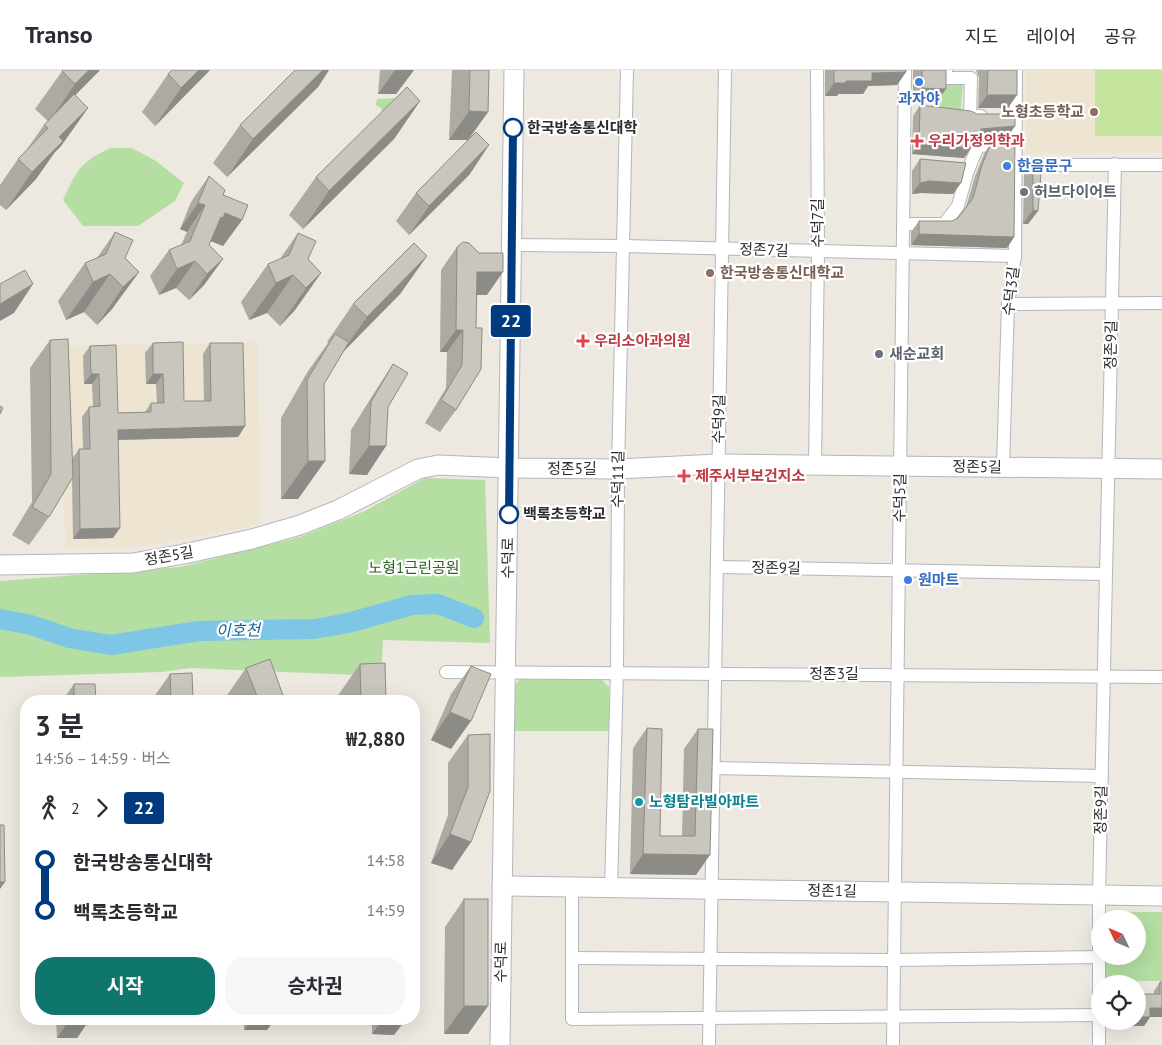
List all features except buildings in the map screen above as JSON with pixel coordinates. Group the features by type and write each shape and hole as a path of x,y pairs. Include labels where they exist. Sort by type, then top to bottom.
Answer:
{"street":[{"name":"수덕로","path":"500,1045 514,70"},
{"name":"수덕11길","path":"611,888 617,672 618,469 627,70"},
{"name":"수덕9길","path":"709,1045 726,70"},
{"name":"수덕7길","path":"815,465 818,252 817,70"},
{"name":"수덕5길","path":"893,1045 903,254 909,162 905,70"},
{"path":"946,70 945,78 971,78 970,116 1007,116"},
{"name":"수덕3길","path":"1003,467 1008,304 1016,256 1017,144 1007,116 1016,70"},
{"path":"904,224 944,224 958,206 965,166 978,146 1017,144"},
{"name":"정존9길","path":"1099,910 1115,164"},
{"path":"1017,165 1162,165"},
{"name":"정존7길","path":"512,245 1016,256"},
{"path":"1008,304 1162,303"},
{"name":"정존5길","path":"0,565 133,563 252,539 300,525 338,510 418,468 438,465 618,469 718,464 1162,469"},
{"name":"정존9길","path":"717,567 1106,574"},
{"name":"정존3길","path":"446,672 1162,677"},
{"path":"713,768 1102,776"},
{"name":"정존1길","path":"502,886 1162,896"},
{"path":"572,887 572,1019 1091,1015"},
{"path":"572,958 894,960 1091,957"},
{"name":"정존9길","path":"1099,1030 1099,1045"}],"shaded area":[{"name":"노형초등학교","path":"1026,70 1162,70 1162,153 1026,154"},
{"path":"257,342 261,524 148,546 66,549 57,346"}],"green space":[{"path":"1095,70 1162,70 1162,136 1095,136"},
{"path":"940,84 963,85 960,118 937,116"},
{"path":"400,98 383,116 381,108 376,105 377,99"},
{"path":"110,148 132,148 156,161 184,183 175,201 138,226 83,226 63,200 80,168"},
{"name":"노형1근린공원","path":"425,478 485,480 490,643 383,640 381,676 190,668 162,672 0,677 0,581 180,567 300,537 365,511"},
{"path":"520,679 602,680 609,687 609,731 512,731 513,688"},
{"path":"1146,912 1162,912 1162,981 1146,981 1146,975 1106,975 1106,965 1146,965"}],"waterway":[{"name":"이호천","path":"0,619 31,625 69,638 111,645 199,631 314,629 348,623 412,605 438,604 474,618"}],"bus line":[{"name":"22","path":"509,514 513,128"}],"place":[{"name":"과자야","path":"919,82"},
{"name":"노형초등학교","path":"1094,112"},
{"name":"한국방송통신대학","path":"513,128"},
{"name":"우리가정의학과","path":"917,141"},
{"name":"한음문구","path":"1007,166"},
{"name":"허브다이어트","path":"1024,192"},
{"name":"한국방송통신대학교","path":"710,273"},
{"name":"우리소아과의원","path":"583,341"},
{"name":"새순교회","path":"879,354"},
{"name":"제주서부보건지소","path":"684,476"},
{"name":"백록초등학교","path":"509,514"},
{"name":"원마트","path":"908,580"},
{"name":"노형탐라빌아파트","path":"639,802"}]}
